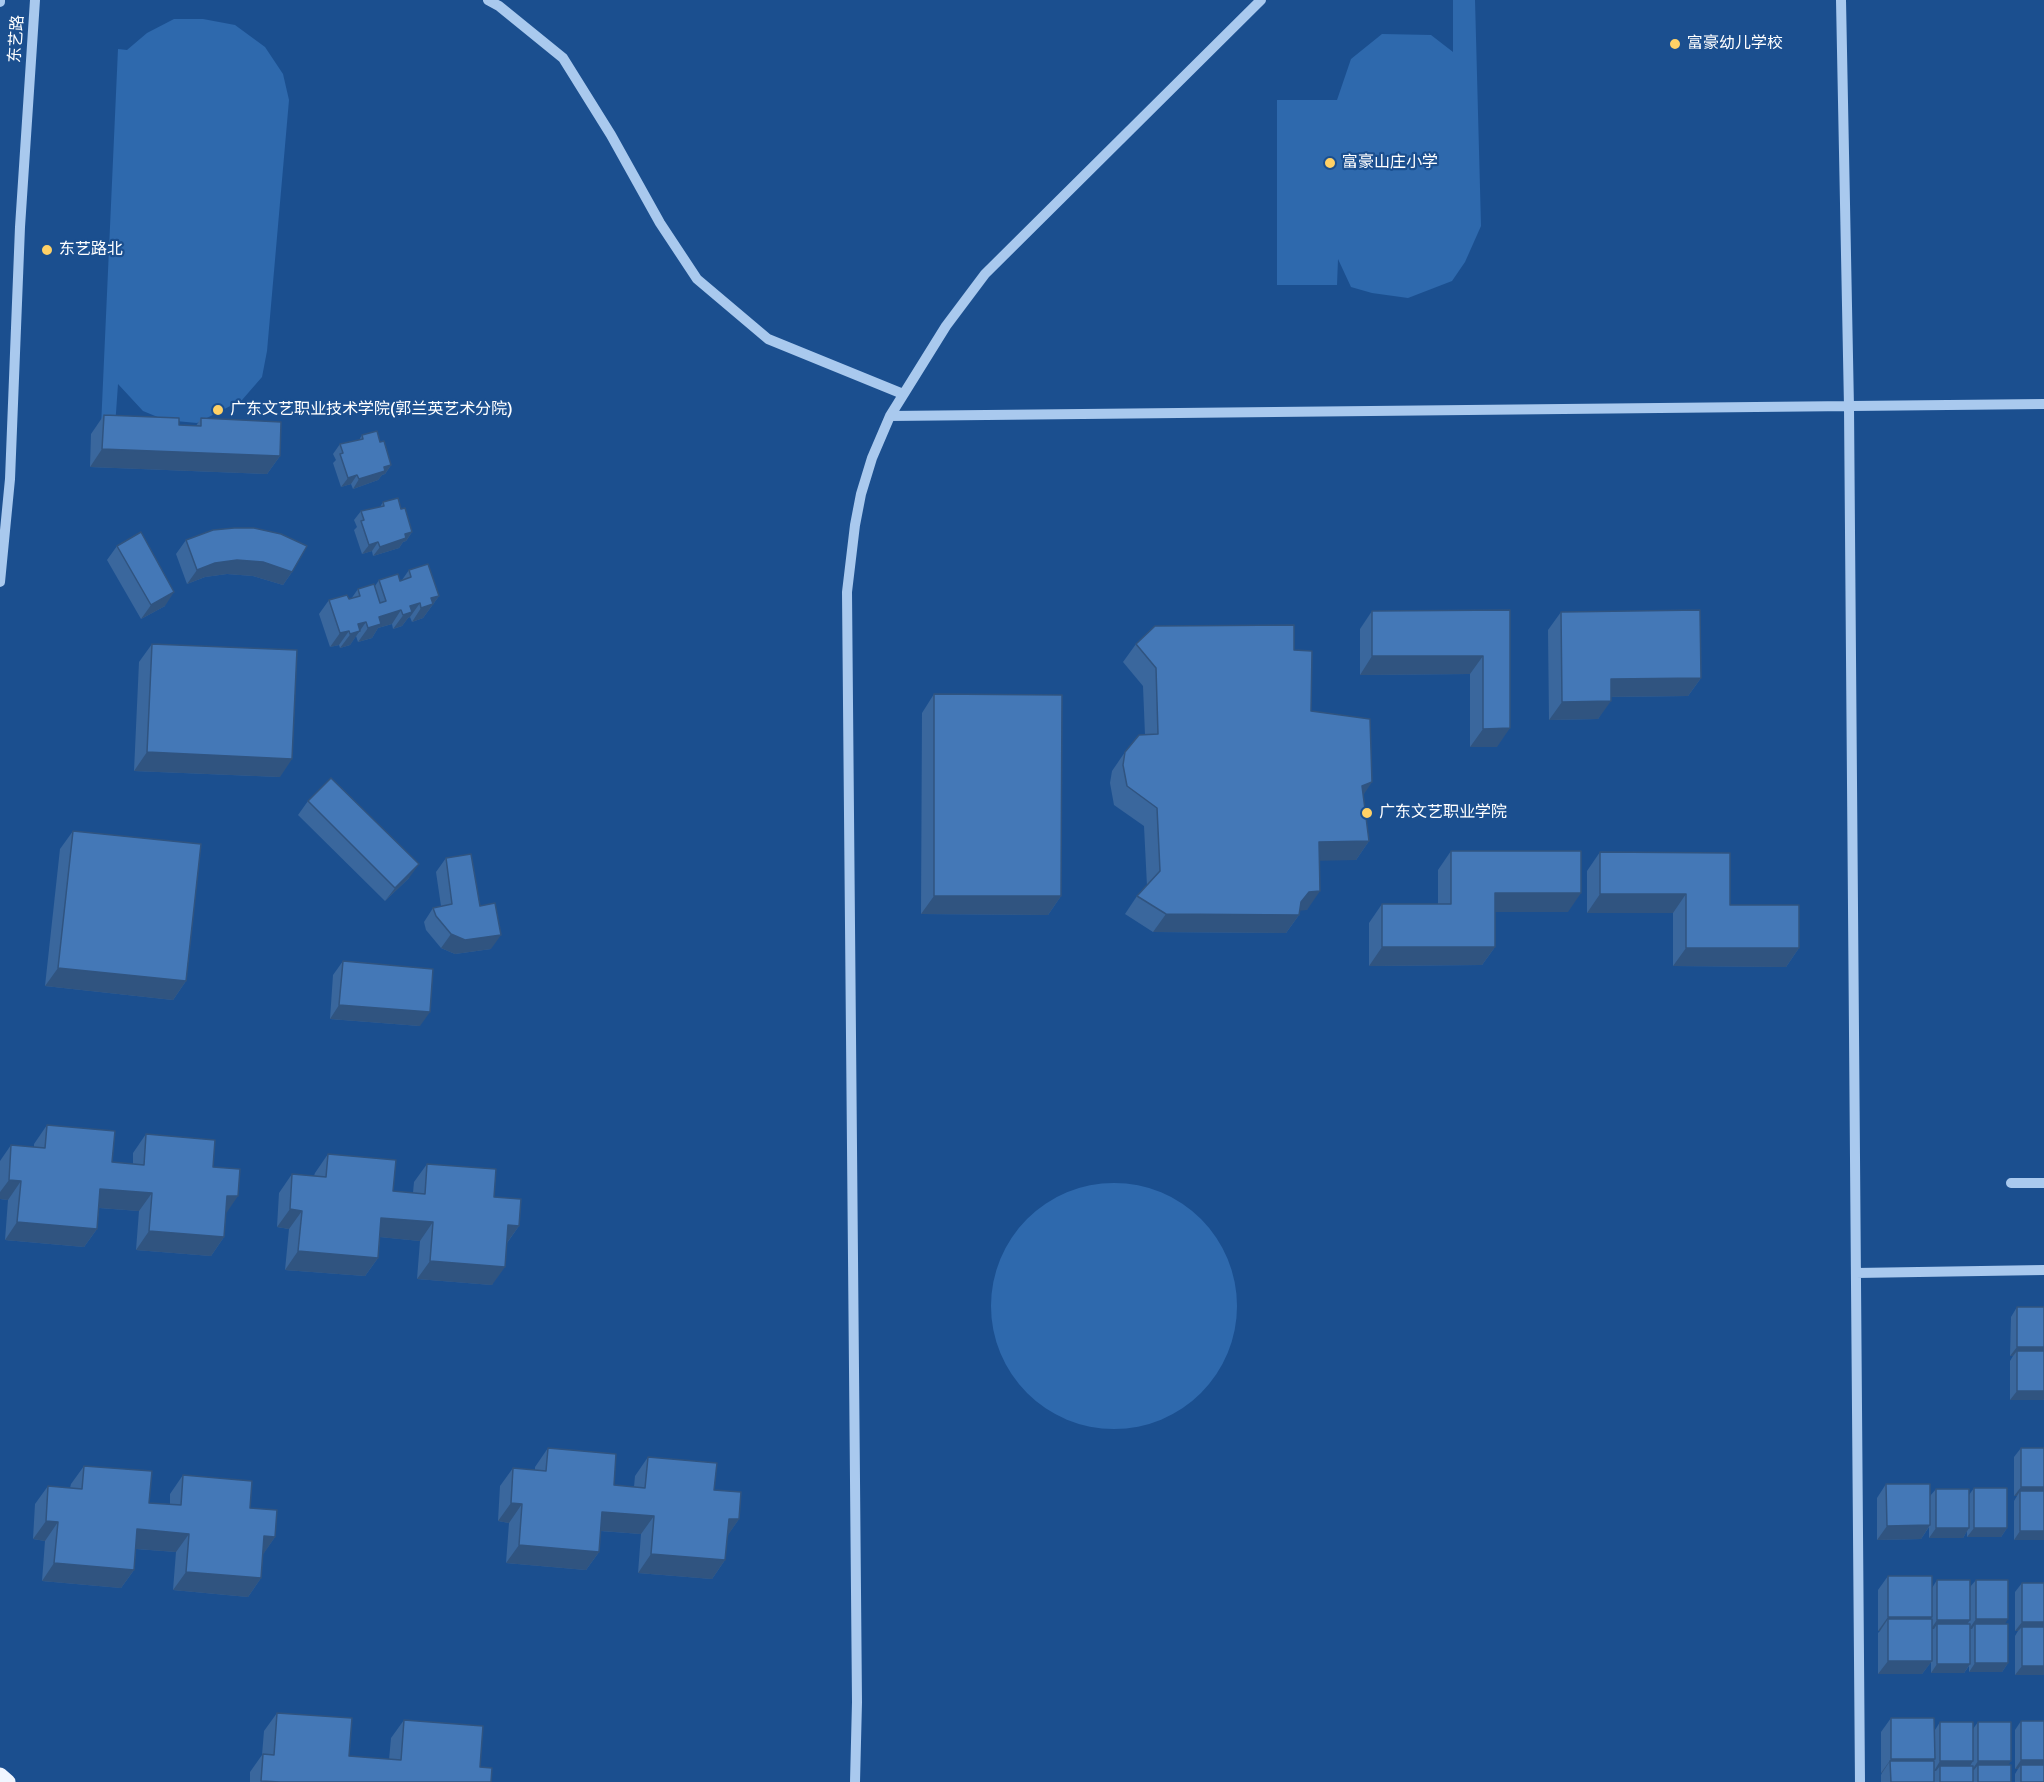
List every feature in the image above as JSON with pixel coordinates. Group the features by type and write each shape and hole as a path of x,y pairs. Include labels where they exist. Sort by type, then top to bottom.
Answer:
{"main road":[{"path":"0,1775 8,1782"}],"street":[{"name":"东艺路","path":"0,582 9,478 20,227 34,0"},
{"path":"488,0 499,6 563,58 611,135 660,223 697,279 768,339 903,394"},
{"path":"855,1782 857,1690 847,592 861,494 872,458 890,416 946,326 985,274 1261,0"},
{"path":"1841,0 1849,407 1860,1782"},
{"path":"890,416 2044,404"},
{"path":"2010,1183 2044,1183"},
{"path":"1856,1274 2044,1270"}],"shaded area":[{"path":"1453,0 1475,0 1481,226 1465,262 1452,281 1408,298 1372,293 1351,287 1338,259 1337,285 1277,285 1277,100 1337,100 1351,59 1382,34 1431,35 1453,52"},
{"path":"174,19 203,19 235,25 265,47 283,74 289,100 267,351 262,377 242,400 197,423 165,420 143,411 118,384 115,427 101,427 118,49 127,50 147,33"},
{"path":"1114,1183 1138,1186 1161,1193 1182,1204 1201,1219 1216,1238 1227,1259 1234,1282 1237,1306 1234,1330 1227,1353 1216,1374 1201,1393 1182,1408 1161,1419 1138,1426 1114,1429 1090,1426 1067,1419 1046,1408 1027,1393 1012,1374 1001,1353 994,1330 991,1306 994,1282 1001,1259 1012,1238 1027,1219 1046,1204 1067,1193 1090,1186"}],"building":[{"path":"104,415 179,418 179,425 201,426 201,418 281,422 280,456 102,449"},
{"path":"377,431 380,442 384,441 391,465 384,467 385,471 359,479 357,475 348,478 340,454 343,453 340,444 363,439 362,435"},
{"path":"398,498 401,509 405,508 412,532 405,534 406,538 380,547 378,542 369,545 361,521 364,520 361,511 384,506 383,502"},
{"path":"254,528 281,534 307,546 292,572 263,562 237,560 215,563 197,570 186,540 213,530"},
{"path":"141,532 174,592 151,605 117,546"},
{"path":"428,564 439,596 431,598 433,604 421,608 420,603 410,606 412,612 403,615 401,610 379,617 381,624 368,628 366,622 358,624 360,631 350,634 349,631 340,633 329,600 347,595 349,599 360,596 358,589 374,584 380,603 386,601 379,580 398,574 400,581 411,577 409,570"},
{"path":"1510,610 1510,728 1483,729 1483,656 1372,656 1372,611"},
{"path":"1700,610 1701,678 1611,679 1611,701 1562,702 1561,612"},
{"path":"1294,625 1294,650 1312,651 1311,711 1370,719 1372,782 1362,786 1369,841 1319,842 1320,891 1309,892 1301,902 1299,915 1166,914 1137,896 1160,871 1157,808 1127,786 1123,765 1125,752 1139,735 1158,734 1156,668 1136,644 1155,626"},
{"path":"152,644 297,650 292,759 147,752"},
{"path":"934,694 1062,695 1061,896 934,896"},
{"path":"331,778 419,864 395,888 308,801"},
{"path":"73,831 201,844 186,981 58,968"},
{"path":"1451,851 1581,851 1581,893 1495,893 1495,947 1382,947 1382,904 1451,904"},
{"path":"1600,852 1730,853 1730,905 1799,905 1799,948 1686,948 1686,894 1600,894"},
{"path":"471,854 480,906 495,903 501,935 465,940 451,934 436,916 433,908 452,904 446,858"},
{"path":"343,961 433,969 430,1012 339,1005"},
{"path":"47,1125 115,1131 112,1162 144,1165 146,1134 215,1140 213,1167 240,1169 238,1196 227,1196 224,1237 149,1231 152,1193 100,1189 97,1229 17,1222 21,1181 9,1180 11,1145 45,1148"},
{"path":"328,1154 396,1160 393,1191 425,1194 427,1164 496,1169 494,1197 521,1199 519,1226 508,1225 505,1267 430,1261 433,1222 381,1218 378,1258 298,1251 302,1211 290,1209 292,1174 326,1177"},
{"path":"2017,1307 2044,1307 2044,1347 2017,1347"},
{"path":"2017,1351 2044,1351 2044,1391 2017,1391"},
{"path":"548,1448 616,1454 614,1485 645,1488 648,1457 717,1463 714,1490 741,1492 739,1519 729,1519 725,1560 651,1554 654,1516 602,1512 599,1552 519,1545 522,1504 511,1503 513,1468 546,1471"},
{"path":"2021,1448 2044,1448 2044,1487 2021,1487"},
{"path":"84,1466 152,1471 149,1503 181,1505 183,1475 252,1481 250,1508 277,1510 275,1537 264,1536 261,1578 186,1572 189,1534 137,1529 134,1570 54,1563 58,1522 46,1521 48,1486 82,1489"},
{"path":"1886,1484 1930,1484 1930,1525 1887,1526"},
{"path":"1974,1488 2007,1488 2007,1528 1974,1528"},
{"path":"1936,1489 1969,1489 1969,1528 1936,1528"},
{"path":"2020,1491 2044,1491 2044,1531 2020,1531"},
{"path":"1888,1576 1932,1576 1932,1617 1888,1617"},
{"path":"1937,1580 1970,1580 1970,1620 1937,1620"},
{"path":"1976,1580 2008,1580 2008,1619 1976,1619"},
{"path":"2022,1583 2044,1583 2044,1622 2022,1622"},
{"path":"1888,1619 1932,1619 1932,1661 1888,1661"},
{"path":"1937,1624 1970,1624 1970,1664 1937,1664"},
{"path":"1975,1624 2008,1624 2008,1663 1975,1663"},
{"path":"2022,1627 2044,1627 2044,1666 2022,1666"},
{"path":"277,1713 352,1718 349,1756 401,1760 404,1720 483,1726 480,1767 492,1768 491,1782 261,1781 263,1754 274,1755"},
{"path":"1891,1718 1934,1718 1935,1759 1891,1759"},
{"path":"2021,1721 2044,1721 2044,1760 2021,1760"},
{"path":"1940,1722 1973,1722 1973,1761 1940,1761"},
{"path":"1978,1722 2011,1722 2011,1761 1978,1761"},
{"path":"1890,1761 1934,1761 1934,1782 1891,1782"},
{"path":"1978,1765 2011,1765 2011,1782 1978,1782"},
{"path":"2021,1765 2044,1765 2044,1782 2021,1782"},
{"path":"1940,1766 1973,1766 1973,1782 1940,1782"}],"place":[{"name":"富豪幼儿学校","path":"1675,44"},
{"name":"富豪山庄小学","path":"1330,163"},
{"name":"东艺路北","path":"47,250"},
{"name":"广东文艺职业技术学院(郭兰英艺术分院)","path":"218,410"},
{"name":"广东文艺职业学院","path":"1367,813"}]}
